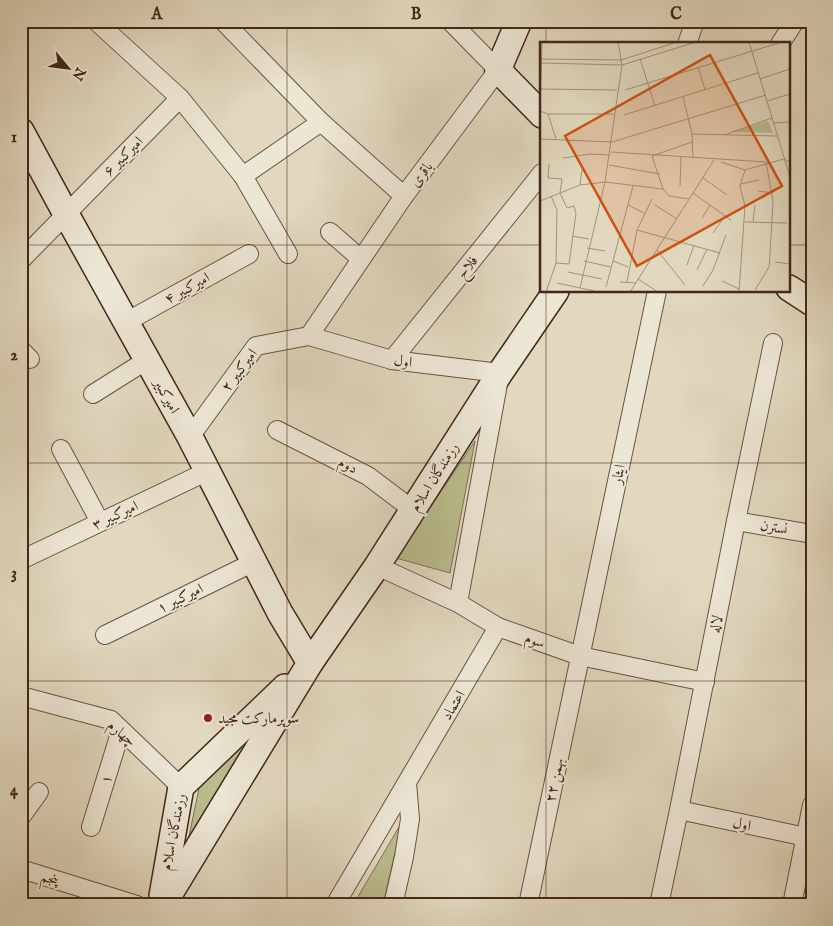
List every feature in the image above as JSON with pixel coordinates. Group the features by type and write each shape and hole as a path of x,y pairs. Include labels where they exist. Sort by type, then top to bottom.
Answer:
{"street":[{"path":"96,21 180,98 243,176 288,254"},
{"path":"223,21 321,122 404,196"},
{"path":"450,21 540,113"},
{"path":"498,70 519,21"},
{"path":"688,42 696,21"},
{"path":"781,42 795,21"},
{"name":"باقری","path":"308,336 404,196 498,70"},
{"name":"امیرکبیر ۶","path":"21,260 180,98"},
{"path":"243,176 321,122"},
{"name":"امیرکبیر","path":"23,139 190,437 280,613 310,663"},
{"name":"فلاح","path":"392,360 540,175"},
{"path":"330,232 361,259"},
{"name":"امیرکبیر ۴","path":"126,322 249,254"},
{"name":"رزمندگان اسلام","path":"162,905 310,663 377,566 500,373 555,292"},
{"name":"ایثار","path":"580,656 657,292"},
{"name":"اول","path":"308,336 392,360 500,373"},
{"name":"امیرکبیر ۲","path":"190,437 256,346 308,336"},
{"name":"لاله","path":"659,905 736,521 774,343"},
{"path":"93,394 147,360"},
{"path":"458,603 500,373"},
{"name":"دوم","path":"277,430 368,476 413,510"},
{"path":"61,449 100,522"},
{"name":"امیرکبیر ۳","path":"21,560 208,471"},
{"name":"نسترن","path":"736,521 812,534"},
{"name":"امیرکبیر ۱","path":"105,635 254,562"},
{"name":"سوم","path":"377,566 458,603 498,627 580,656 705,682"},
{"name":"اعتماد","path":"335,905 498,627"},
{"name":"۲۲ بهمن","path":"528,905 580,656"},
{"name":"رزمندگان اسلام","path":"162,905 181,787 310,663"},
{"name":"چهارم","path":"21,696 111,720 181,787"},
{"name":"۱","path":"90,827 121,730"},
{"path":"393,905 410,819 407,783"},
{"path":"21,817 39,792"},
{"path":"792,905 812,805"},
{"name":"اول","path":"679,810 806,837"},
{"name":"پنجم","path":"21,869 137,905"}],"green space":[{"path":"475,441 450,573 396,558"},
{"path":"275,709 183,865 201,779"},
{"path":"402,822 383,905 353,905"}],"place":[{"name":"سوپرمارکت مجید","path":"208,718"}]}
